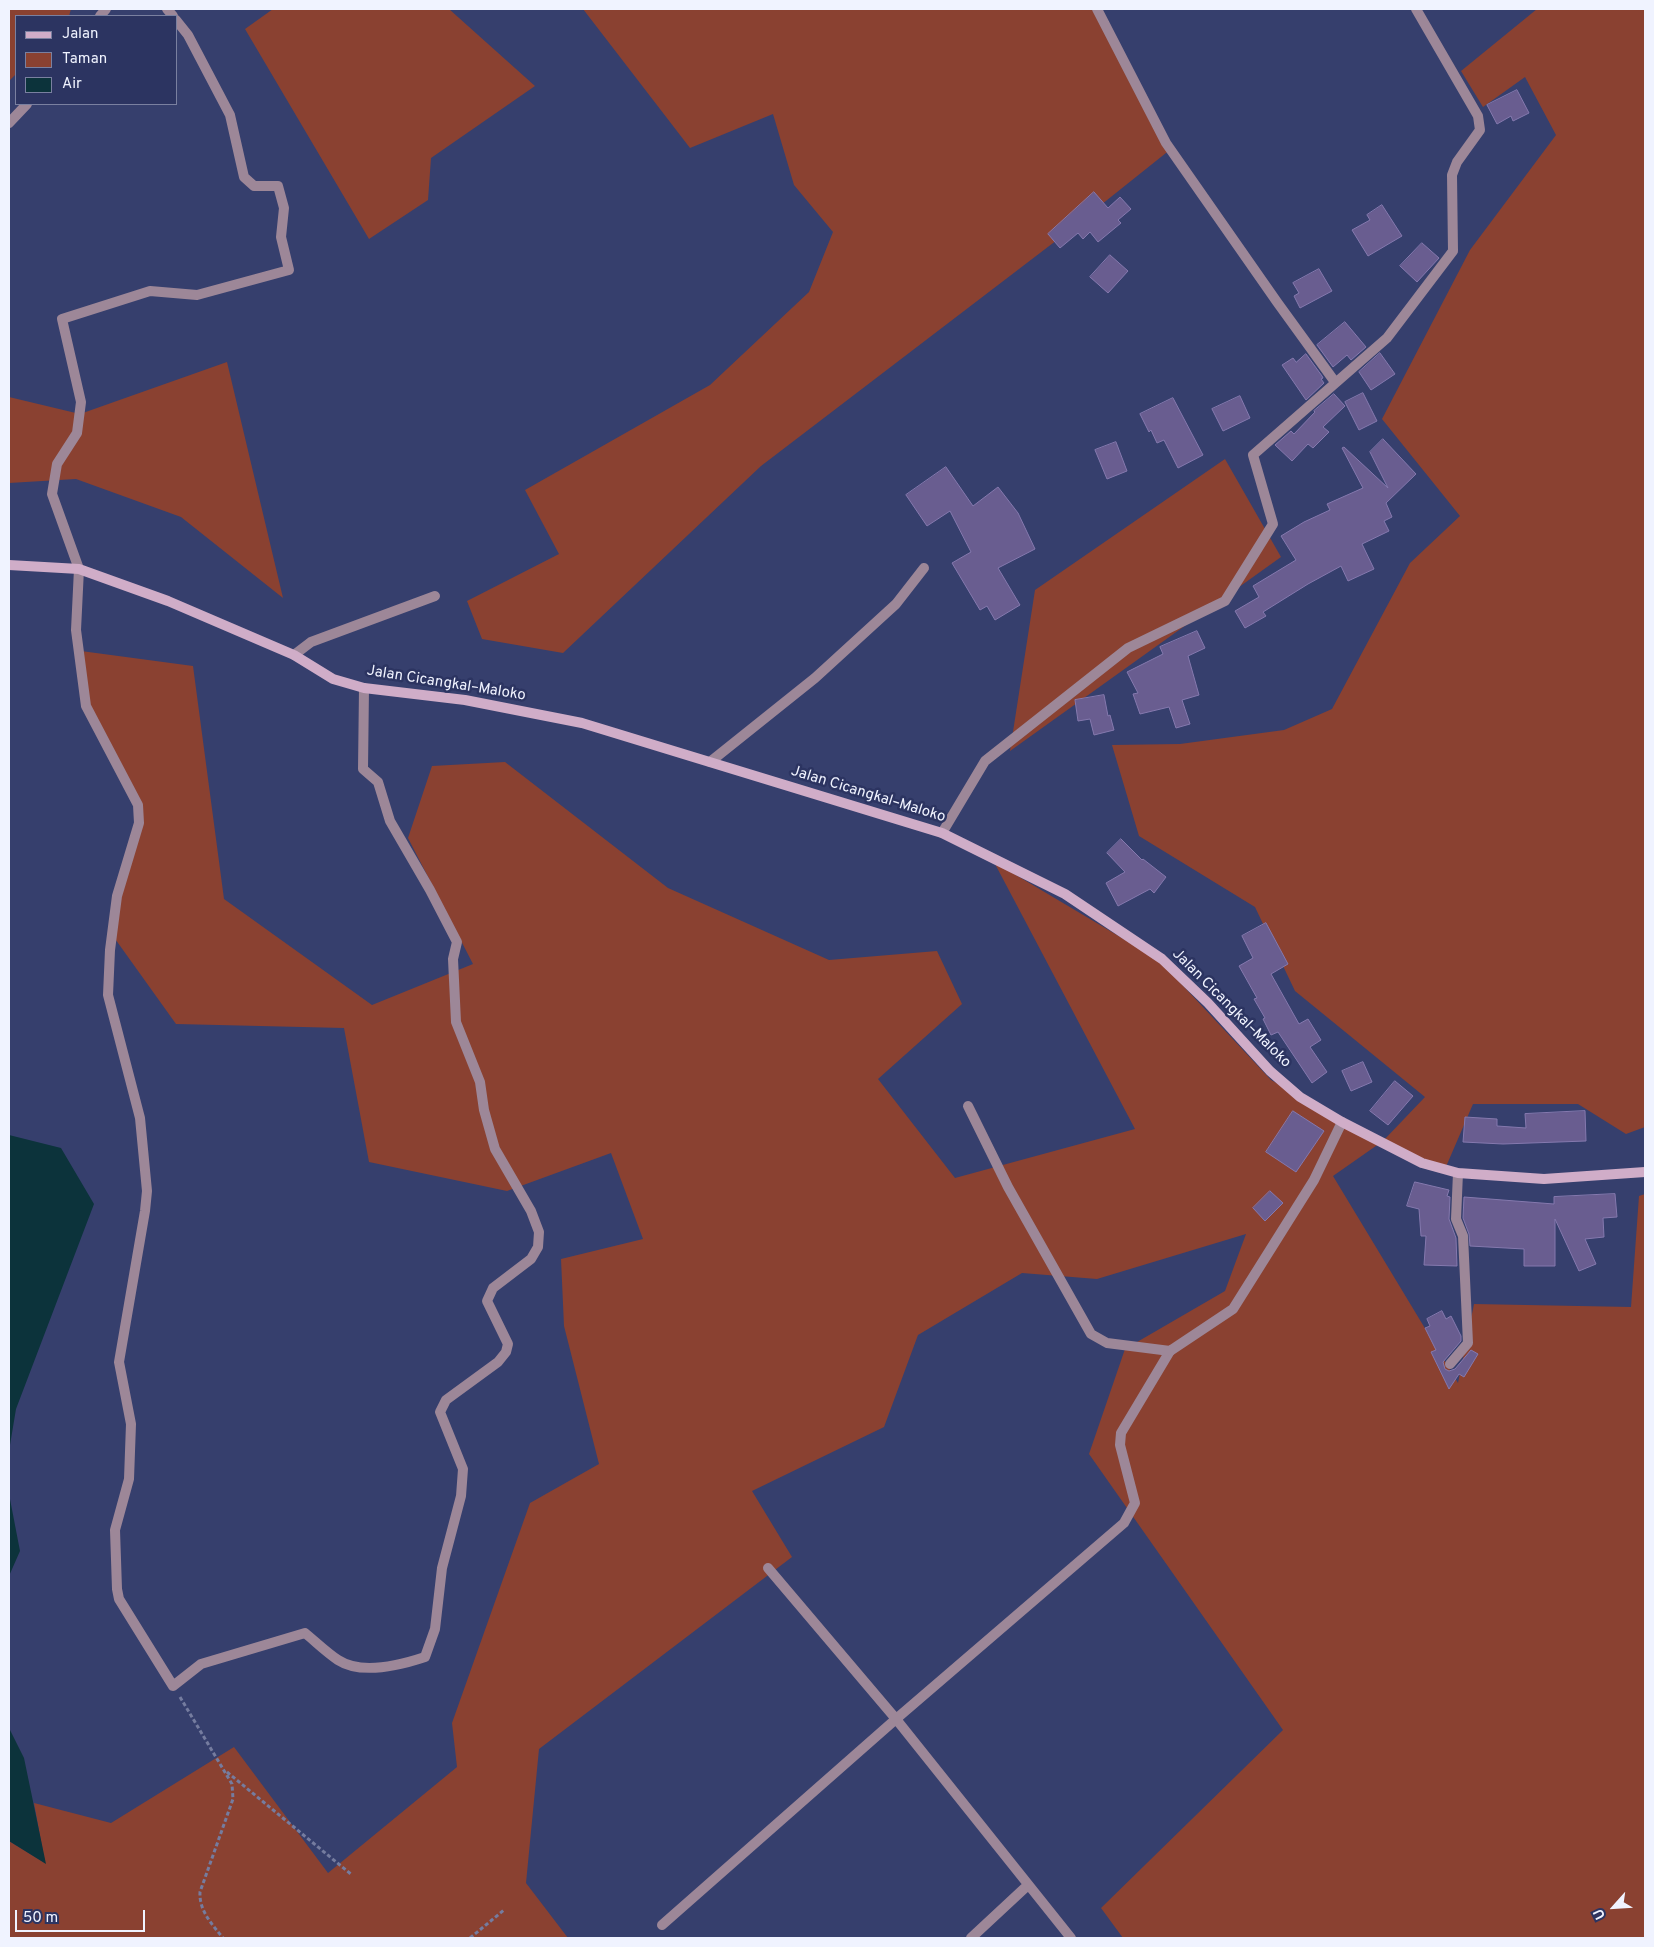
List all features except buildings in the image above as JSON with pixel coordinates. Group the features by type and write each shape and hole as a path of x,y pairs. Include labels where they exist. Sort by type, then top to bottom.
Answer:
{"street":[{"path":"1097,9 1166,143 1271,294 1336,382"},
{"path":"942,833 985,761 1128,648 1224,601 1273,524 1253,455 1387,338 1453,251 1452,175 1457,162 1480,130 1478,116 1416,9"},
{"path":"178,22 188,35 230,115 244,176 254,186 278,186 284,208 281,237 289,270 197,295 150,291 62,319 81,402 77,433 57,464 52,494 80,569 76,630 86,706 138,805 140,814 117,896 110,950 108,995 140,1118 146,1191 145,1211 119,1362 131,1424 129,1478 115,1530 117,1588 119,1599 173,1686 201,1664 305,1633 340,1661 358,1668 401,1665 424,1657 435,1629 442,1568 461,1496 463,1469 440,1412 446,1400 498,1362 506,1352 508,1344 487,1301 493,1288 531,1259 538,1247 539,1232 531,1211 496,1149 484,1110 480,1082 456,1022 453,959 457,942 430,890 390,821 378,782 363,769 364,688"},
{"path":"9,123 26,105"},
{"name":"Jalan Cicangkal–Maloko","path":"9,565 80,569 168,601 294,655 333,679 364,688 465,700 582,723 942,833 1065,894 1162,959 1208,1003 1270,1071 1300,1097 1342,1122 1422,1163 1458,1173 1544,1179 1645,1172"},
{"path":"710,762 815,678 896,604 924,568"},
{"path":"294,655 311,642 435,596"},
{"path":"968,1106 1008,1187 1091,1334 1107,1343 1170,1352"},
{"path":"662,1925 896,1719 1124,1523 1136,1503 1120,1445 1121,1433 1170,1352 1233,1309 1314,1180 1342,1122"},
{"path":"1450,1364 1468,1343 1463,1236 1456,1219 1458,1173"},
{"path":"768,1568 896,1719 1071,1938"},
{"path":"970,1938 1028,1885"}],"path":[{"path":"173,1686 232,1784 233,1799 200,1892 200,1903 205,1915 224,1938"},
{"path":"225,1770 352,1875"},
{"path":"470,1938 504,1910"}],"green space":[{"path":"9,9 71,9 69,15 15,15 15,75 9,81"},
{"path":"273,9 449,9 535,86 431,158 428,200 369,239 245,29"},
{"path":"583,9 1096,9 1171,149 1057,240 761,466 563,653 482,639 467,601 559,554 525,490 710,385 809,292 833,232 794,185 773,114 690,148"},
{"path":"1537,9 1645,9 1645,1127 1626,1134 1578,1104 1473,1104 1445,1169 1383,1141 1425,1097 1295,991 1255,907 1139,836 1112,745 1180,744 1284,730 1332,709 1410,563 1460,516 1382,419 1470,250 1556,135 1525,77 1483,107 1461,71"},
{"path":"227,362 283,598 181,517 76,479 9,483 9,397 80,414"},
{"path":"1225,459 1281,557 1010,751 1035,590"},
{"path":"81,651 193,666 224,899 372,1005 473,964 408,838 432,766 505,762 668,888 829,960 937,951 962,1004 878,1079 955,1178 1135,1129 994,862 1159,960 1271,1080 1383,1141 1333,1176 1458,1383 1474,1304 1631,1307 1639,1196 1645,1194 1645,1938 1123,1938 1101,1908 1283,1730 1089,1454 1125,1349 1225,1291 1246,1234 1097,1279 1022,1273 918,1335 884,1427 752,1491 792,1557 539,1749 526,1883 568,1938 9,1938 9,1841 45,1863 34,1803 111,1823 234,1747 328,1873 457,1767 452,1723 530,1503 599,1464 564,1326 561,1259 643,1239 611,1153 507,1191 369,1162 344,1028 176,1024 113,936 139,797 88,717"}],"water":[{"path":"9,1135 61,1148 94,1204 16,1409 9,1451"},
{"path":"9,1494 20,1551 9,1576"},
{"path":"9,1728 24,1758 46,1864 9,1841"}]}
